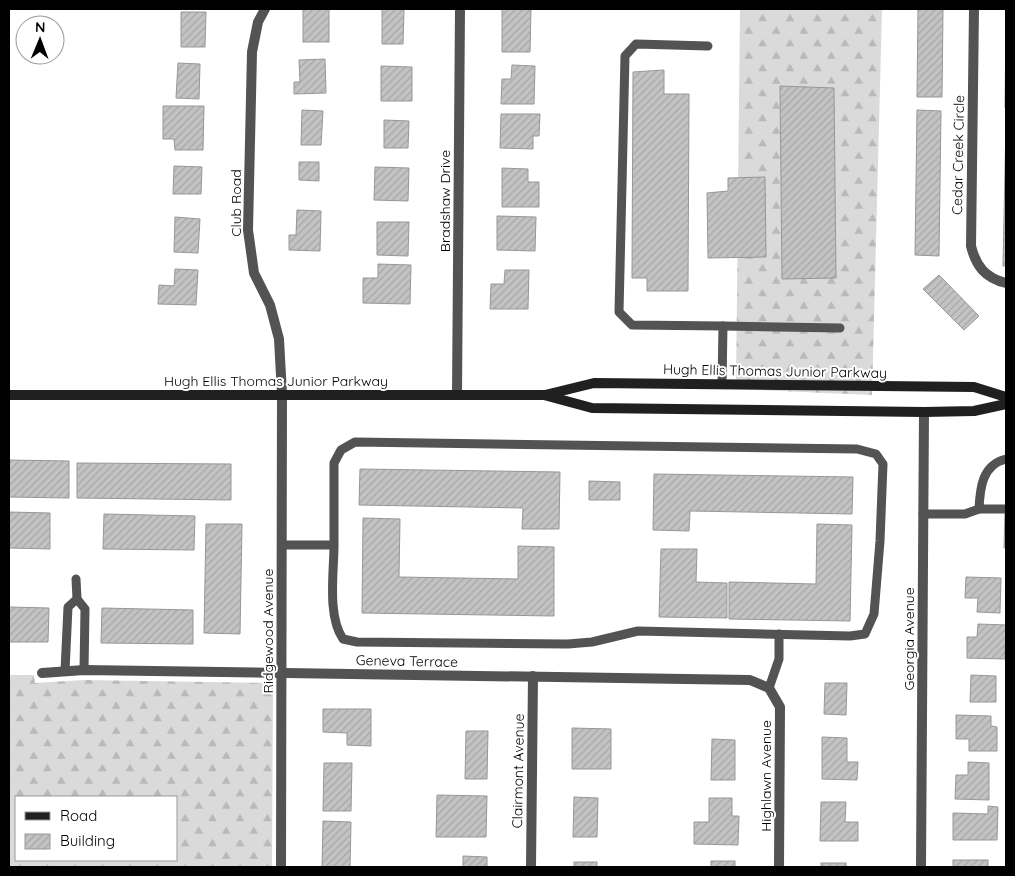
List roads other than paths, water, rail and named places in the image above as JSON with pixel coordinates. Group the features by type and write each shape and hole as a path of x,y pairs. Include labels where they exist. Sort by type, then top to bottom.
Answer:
{"main road":[{"name":"Hugh Ellis Thomas Junior Parkway","path":"9,395 544,395 594,383 974,387 1006,397"},
{"name":"Hugh Ellis Thomas Junior Parkway","path":"544,395 592,408 924,412 974,411 1006,404"}],"street":[{"name":"Club Road","path":"265,9 258,22 252,52 248,230 254,273 270,305 278,339 282,394"},
{"name":"Bradshaw Drive","path":"457,394 460,9"},
{"name":"Cedar Creek Circle","path":"974,9 970,246 976,263 992,280 1006,283"},
{"name":"Ridgewood Avenue","path":"281,867 282,394"},
{"name":"Georgia Avenue","path":"920,867 924,412"},
{"name":"Geneva Terrace","path":"42,673 84,670 750,680 769,688"},
{"name":"Clairmont Avenue","path":"531,867 533,676"},
{"name":"Highlawn Avenue","path":"769,688 780,707 779,867"}],"lane":[{"path":"708,46 636,44 625,56 619,312 632,325 840,328"},
{"path":"722,384 723,326"},
{"path":"355,442 857,449 876,454 883,464 880,541 874,614 865,634 850,636 638,631 592,642 568,644 357,642 343,639 336,629 334,612 334,545 334,463 341,450 355,442"},
{"path":"979,509 983,477 992,466 1006,459"},
{"path":"923,514 965,514 979,509 1006,509"},
{"path":"282,545 334,545"},
{"path":"65,671 68,608 76,599 76,579"},
{"path":"76,599 85,609 84,670"},
{"path":"769,688 779,659 779,634"}]}
